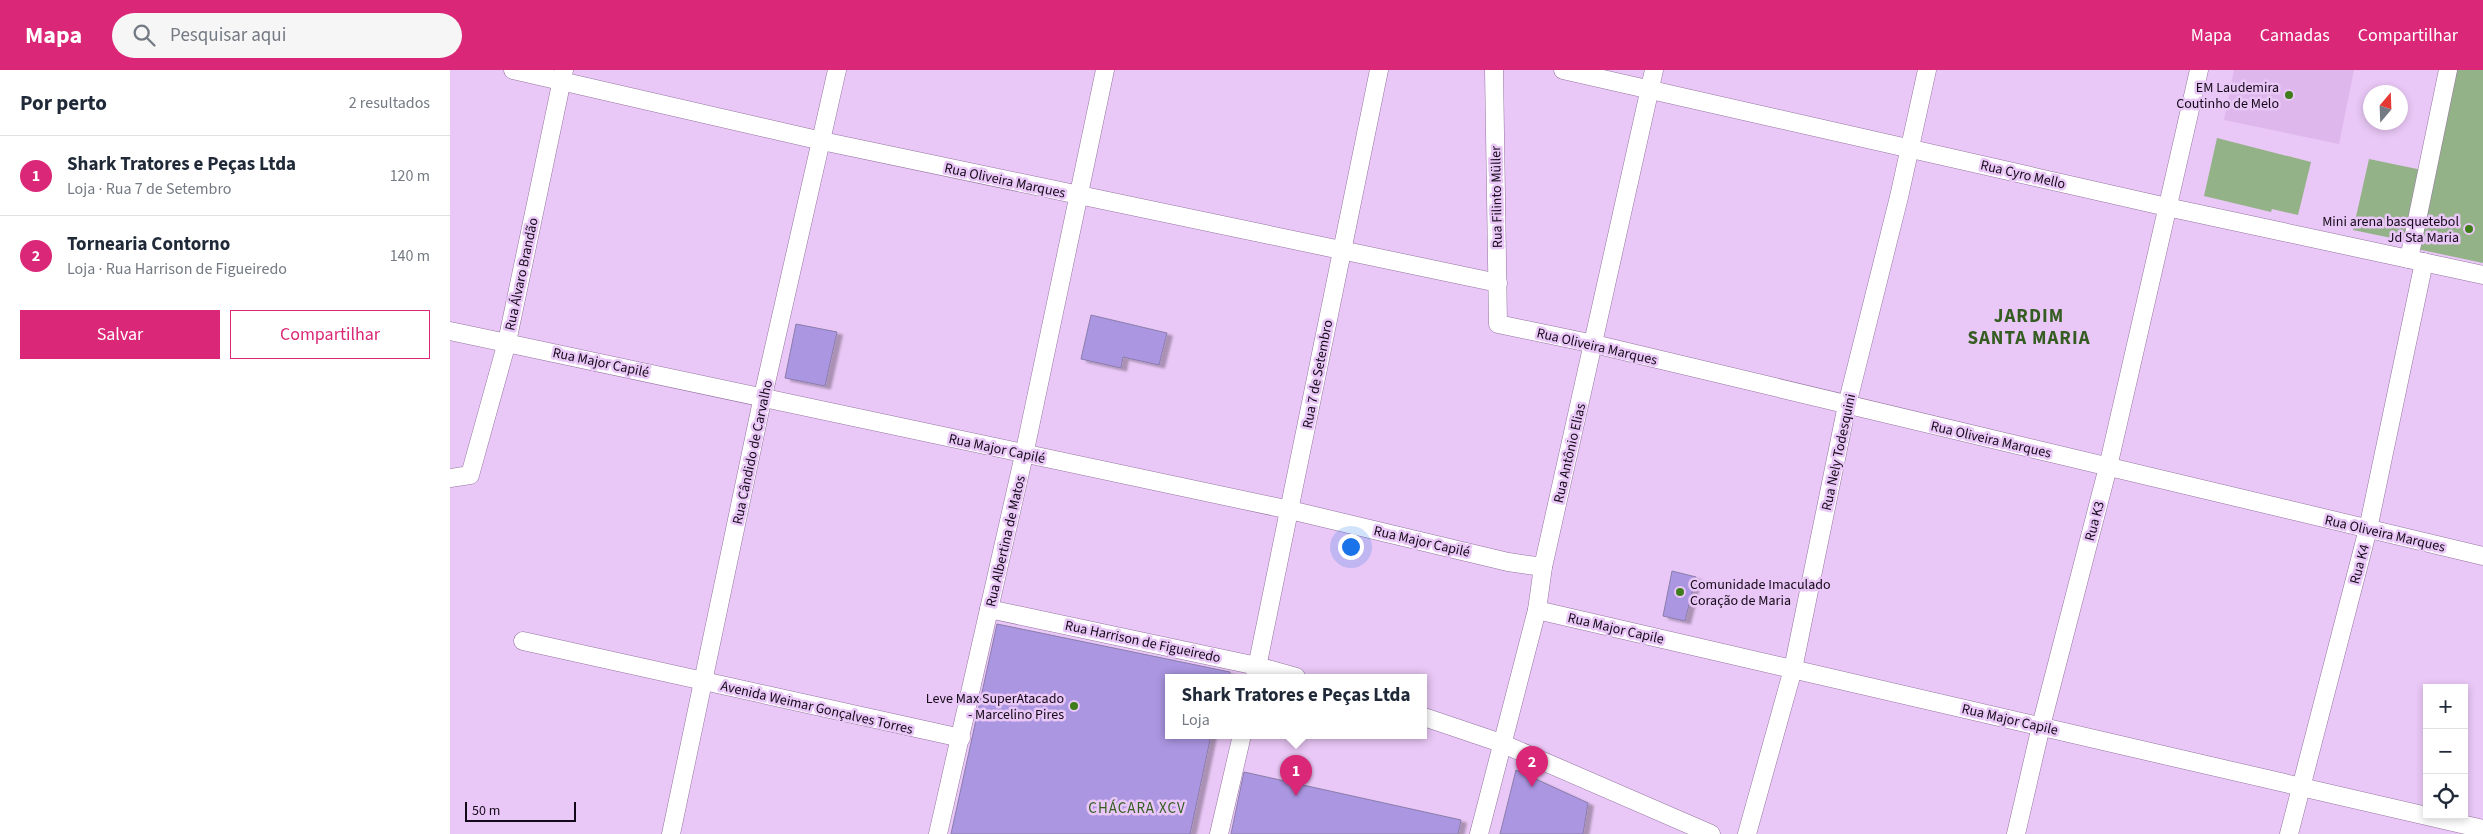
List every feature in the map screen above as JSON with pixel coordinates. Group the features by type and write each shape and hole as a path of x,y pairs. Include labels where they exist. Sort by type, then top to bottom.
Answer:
{"street":[{"name":"Rua Oliveira Marques","path":"513,70 564,75 822,141 1498,283"},
{"name":"Rua Cândido de Carvalho","path":"671,834 763,396 837,70"},
{"name":"Rua Albertina de Matos","path":"938,834 1024,454 1104,70"},
{"name":"Rua 7 de Setembro","path":"1256,672 1379,70"},
{"name":"Rua Filinto Müller","path":"1494,70 1498,324"},
{"name":"Rua Cyro Mello","path":"1563,70 2167,207 2483,275"},
{"name":"Rua Antônio Elias","path":"1479,834 1501,743 1537,610 1543,567 1654,70"},
{"name":"Rua Nely Todesquini","path":"1747,834 1793,669 1847,405 1910,148 1927,70"},
{"name":"Rua K3","path":"2016,834 2040,726 2108,467 2199,70"},
{"name":"Rua K4","path":"2288,834 2368,529 2448,70"},
{"name":"Rua Álvaro Brandão","path":"450,478 470,475 506,342 564,75"},
{"name":"Rua Oliveira Marques","path":"1498,324 1594,344 2483,556"},
{"name":"Rua Major Capilé","path":"450,331 763,396 1024,454 1290,510 1508,562 1543,567"},
{"name":"Rua Harrison de Figueiredo","path":"989,609 1256,672 1272,674"},
{"name":"Rua Major Capile","path":"1537,610 2483,829"},
{"name":"Avenida Weimar Gonçalves Torres","path":"523,641 960,738"},
{"path":"1427,718 1501,743 1711,834"},
{"path":"1219,834 1241,739"}],"shaded area":[{"name":"EM Laudemira Coutinho de Melo","path":"2234,70 2354,70 2339,144 2224,120"}],"green space":[{"path":"2456,70 2483,70 2483,263 2417,249"},
{"path":"2217,138 2311,162 2298,215 2272,209 2271,212 2204,196"},
{"path":"2369,159 2422,170 2406,241 2353,230"}],"building":[{"path":"1091,315 1167,333 1159,365 1123,357 1121,368 1081,359"},
{"path":"796,324 837,332 825,386 785,378"},
{"name":"Comunidade Imaculado Coração de Maria","path":"1672,571 1696,577 1685,621 1663,616"},
{"name":"Leve Max SuperAtacado - Marcelino Pires","path":"997,624 1230,672 1230,674 1165,674 1165,739 1210,739 1190,834 951,834"},
{"path":"1516,770 1588,803 1583,834 1500,834"},
{"path":"1244,772 1461,820 1458,834 1231,834"}],"place":[{"name":"EM Laudemira Coutinho de Melo","path":"2289,95"},
{"name":"Mini arena basquetebol Jd Sta Maria","path":"2469,229"},
{"name":"Comunidade Imaculado Coração de Maria","path":"1680,592"},
{"name":"Leve Max SuperAtacado - Marcelino Pires","path":"1074,706"},
{"name":"Tornearia Contorno","path":"1532,787"},
{"name":"Shark Tratores e Peças Ltda","path":"1296,796"}],"district":[{"name":"JARDIM SANTA MARIA","path":"2029,326"},
{"name":"CHÁCARA XCV","path":"1137,808"}]}
